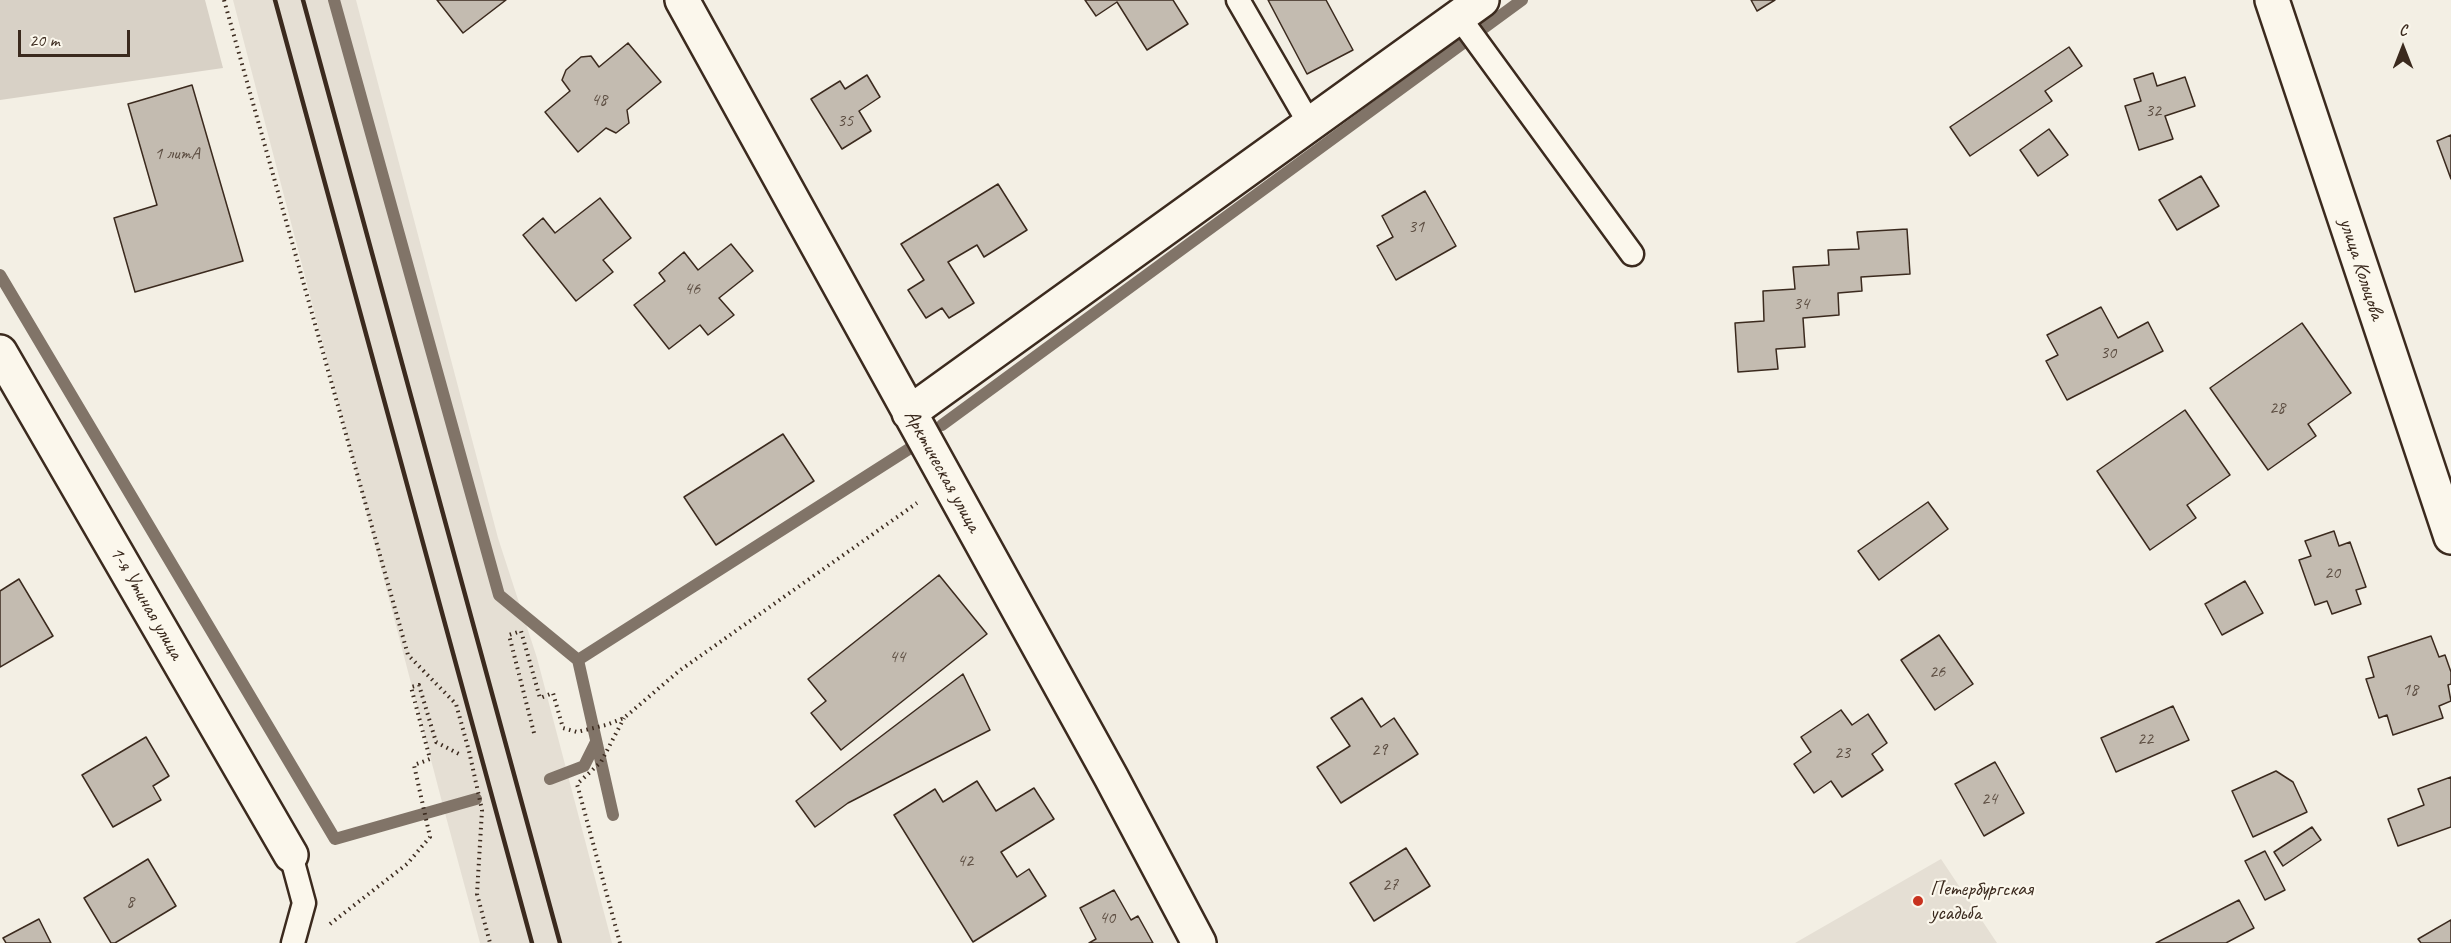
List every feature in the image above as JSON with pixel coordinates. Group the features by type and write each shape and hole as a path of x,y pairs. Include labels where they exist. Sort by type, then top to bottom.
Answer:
{"street":[{"name":"Арктическая улица","path":"682,0 1111,777 1199,943"},
{"name":"улица Кольцова","path":"2272,0 2451,537"},
{"path":"909,413 1471,8"},
{"name":"1-я Утиная улица","path":"0,352 291,855"}],"lane":[{"path":"1238,0 1309,123"},
{"path":"1471,8 1632,254"},
{"path":"291,855 303,903 293,943"}],"path":[{"path":"224,0 408,655 456,704 467,742 482,810 477,894 490,943"},
{"path":"534,734 509,635 521,632 540,698 553,693 563,728 577,732 606,725 624,718 679,671 948,482"},
{"path":"324,929 408,864 430,837 414,765 430,759 411,687 419,685 436,742 459,754"},
{"path":"620,943 577,784 601,762 624,718"}],"shaded area":[{"path":"0,0 205,0 223,68 0,100"},
{"path":"233,0 356,0 498,538 537,658 612,943 480,943"},
{"name":"Петербургская усадьба","path":"1941,859 1997,943 1795,943"}],"building":[{"path":"437,0 506,0 463,33"},
{"path":"1085,0 1173,0 1188,24 1147,50 1117,2 1096,16"},
{"path":"1268,0 1326,0 1353,50 1307,74"},
{"path":"1751,0 1775,0 1757,11"},
{"path":"628,43 661,82 627,110 629,123 616,133 606,128 578,152 545,112 570,91 562,80 566,70 581,57 591,56 599,67"},
{"path":"2069,47 2082,66 2045,91 2052,101 1970,156 1950,127"},
{"path":"2153,73 2157,86 2185,77 2195,106 2165,116 2173,139 2139,150 2125,106 2141,101 2134,79"},
{"path":"867,75 880,97 859,111 871,131 842,149 811,99 840,81 845,89"},
{"path":"192,85 243,261 135,292 114,218 157,205 128,104"},
{"path":"2049,129 2068,155 2038,176 2020,150"},
{"path":"2451,135 2451,179 2437,141"},
{"path":"2201,176 2219,206 2177,230 2159,200"},
{"path":"998,184 1027,230 984,257 977,245 948,262 974,303 949,318 942,308 926,318 908,290 924,280 901,244"},
{"path":"1425,191 1456,246 1396,280 1377,246 1393,237 1382,216"},
{"path":"600,198 631,238 603,260 613,272 576,301 523,235 543,218 555,233"},
{"path":"1907,229 1910,274 1861,277 1862,291 1838,293 1839,315 1803,318 1805,347 1776,349 1778,369 1738,372 1735,323 1764,321 1763,291 1795,289 1793,267 1829,265 1828,250 1859,249 1857,232"},
{"path":"731,244 753,271 719,298 734,315 708,335 700,325 669,349 634,305 665,281 659,273 684,252 698,270"},
{"path":"2101,307 2118,338 2148,322 2163,351 2067,400 2046,361 2058,355 2047,335"},
{"path":"2302,323 2351,393 2308,424 2316,436 2268,470 2210,388"},
{"path":"2185,410 2230,475 2187,505 2196,518 2150,550 2097,471"},
{"path":"783,434 814,481 716,545 684,497"},
{"path":"1928,502 1948,529 1879,580 1858,551"},
{"path":"2334,531 2339,546 2350,542 2366,587 2356,590 2361,604 2332,614 2327,601 2315,605 2299,560 2311,556 2305,541"},
{"path":"939,575 987,634 841,750 811,713 826,701 808,679"},
{"path":"19,579 53,636 0,667 0,591"},
{"path":"2245,581 2263,613 2222,635 2205,604"},
{"path":"1939,635 1973,684 1935,710 1901,660"},
{"path":"2431,636 2439,657 2445,655 2451,672 2451,684 2448,685 2451,701 2439,706 2443,718 2393,735 2387,715 2379,718 2366,679 2374,677 2368,657"},
{"path":"963,674 990,730 848,803 815,827 796,801"},
{"path":"1362,698 1381,727 1394,718 1418,754 1341,803 1317,767 1350,746 1331,718"},
{"path":"2173,706 2189,740 2116,772 2101,738"},
{"path":"1841,710 1852,725 1868,714 1887,743 1872,754 1883,770 1842,797 1831,781 1814,793 1794,764 1811,752 1801,737"},
{"path":"146,737 169,776 153,786 161,800 113,827 82,775"},
{"path":"1995,762 2024,813 1984,836 1955,784"},
{"path":"2276,771 2293,782 2307,812 2253,837 2232,791"},
{"path":"2451,777 2451,827 2398,846 2388,819 2424,805 2418,789"},
{"path":"977,781 996,811 1034,788 1054,819 1001,852 1017,877 1029,869 1046,896 973,942 894,815 935,789 943,802"},
{"path":"2312,827 2321,840 2283,866 2274,852"},
{"path":"1406,848 1430,886 1374,921 1350,883"},
{"path":"2265,851 2285,890 2265,900 2245,861"},
{"path":"148,859 176,906 115,943 111,943 84,898"},
{"path":"1114,890 1131,920 1138,916 1153,943 1089,943 1096,939 1080,908"},
{"path":"2239,900 2254,928 2226,943 2156,943"},
{"path":"39,919 51,943 6,943 3,938"},
{"path":"2451,920 2451,943 2421,943 2418,939"}],"waterway":[{"path":"334,0 499,595 578,660 613,815"},
{"path":"942,425 1522,0"},
{"path":"0,275 335,839 476,799"},
{"path":"578,660 912,447"},
{"path":"550,779 584,766 596,742"}],"railway":[{"path":"275,0 532,943"},
{"path":"303,0 560,943"}],"place":[{"name":"Петербургская усадьба","path":"1918,901"}]}
